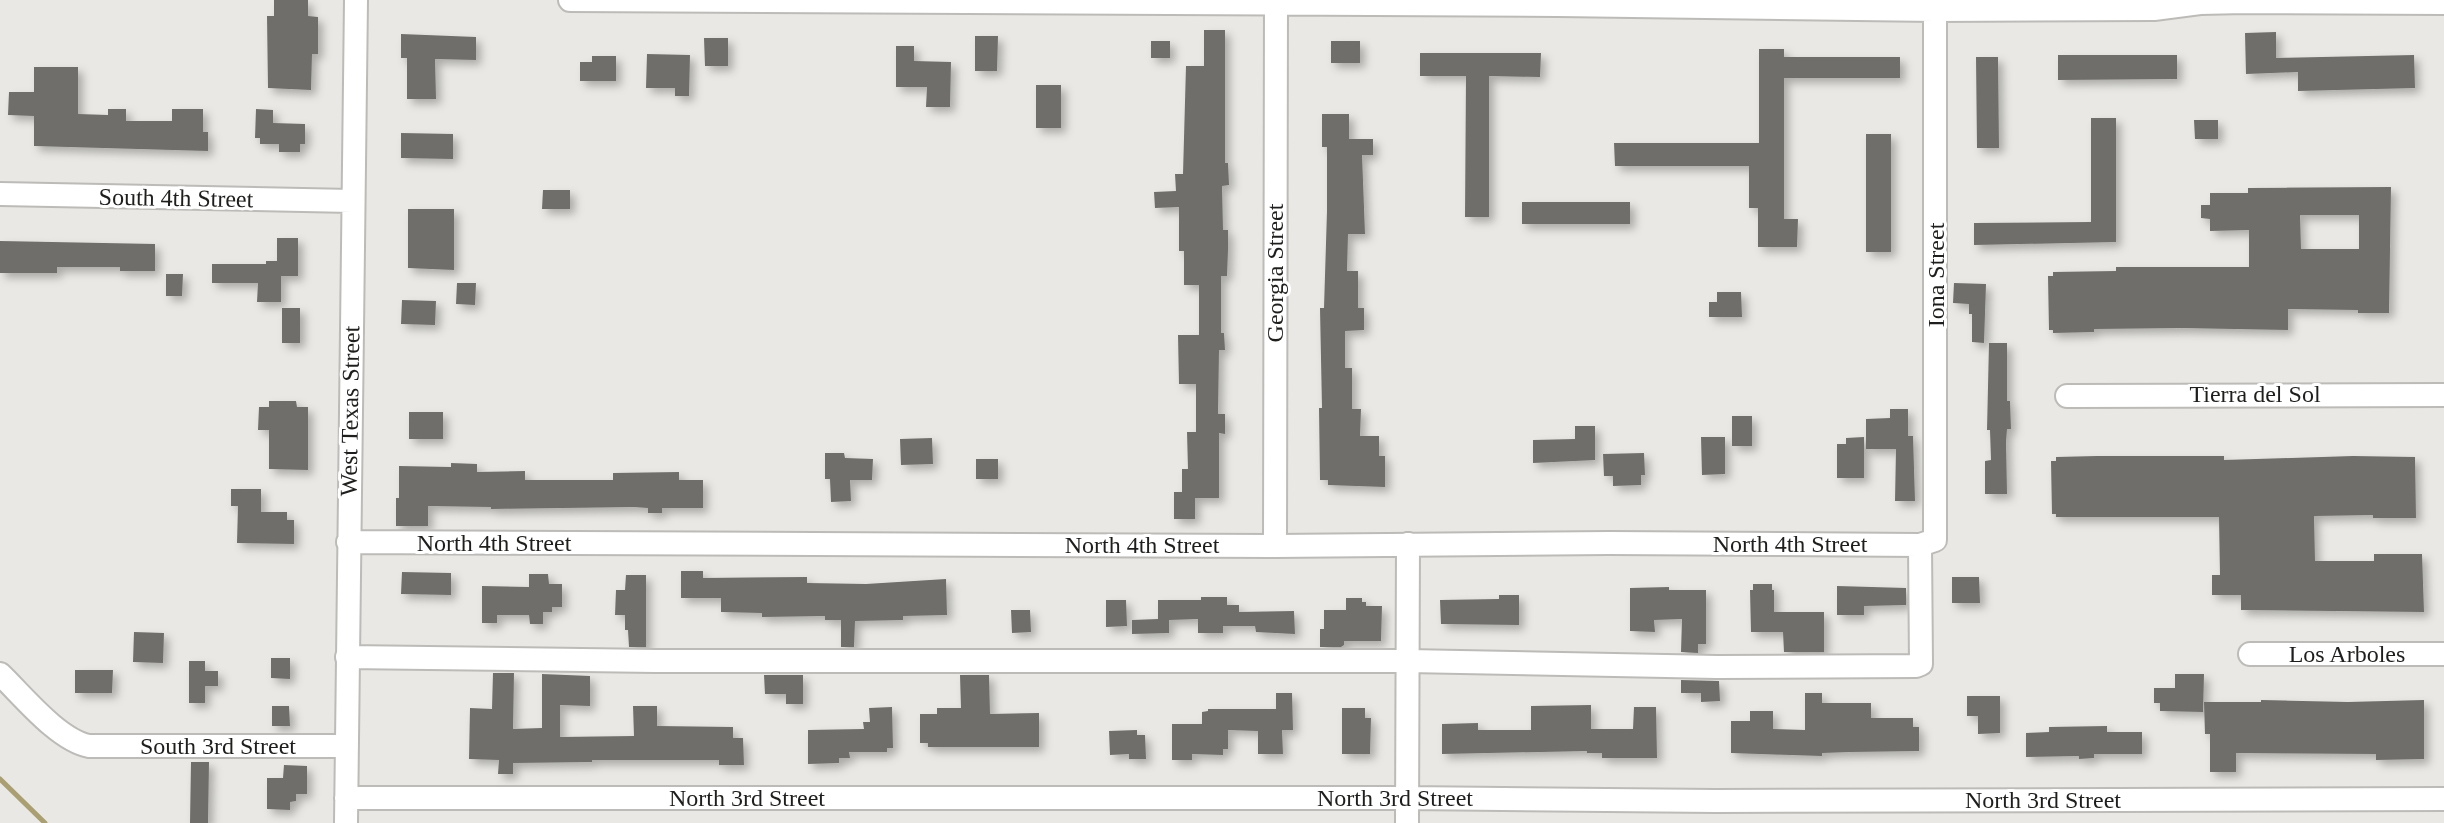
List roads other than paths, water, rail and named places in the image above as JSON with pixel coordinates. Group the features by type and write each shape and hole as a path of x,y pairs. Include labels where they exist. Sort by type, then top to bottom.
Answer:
{"street":[{"name":"West Texas Street","path":"346,823 356,0"},
{"path":"570,0 1735,4 1935,10 2154,9 2200,3 2245,2 2444,3"},
{"name":"Georgia Street","path":"1275,546 1276,2"},
{"name":"Iona Street","path":"1408,661 1717,667 1921,664 1928,542 1935,10"},
{"name":"South 4th Street","path":"0,194 352,201"},
{"name":"Tierra del Sol","path":"2067,396 2444,395"},
{"name":"North 4th Street","path":"348,542 1275,546 1928,542"},
{"path":"1407,823 1408,544"},
{"name":"Los Arboles","path":"2250,654 2444,654"},
{"path":"347,657 794,662 1408,661"},
{"name":"South 3rd Street","path":"0,674 49,722 77,744 347,746"},
{"name":"North 3rd Street","path":"346,798 2444,799"}],"waterway":[{"path":"0,779 45,823"}]}
